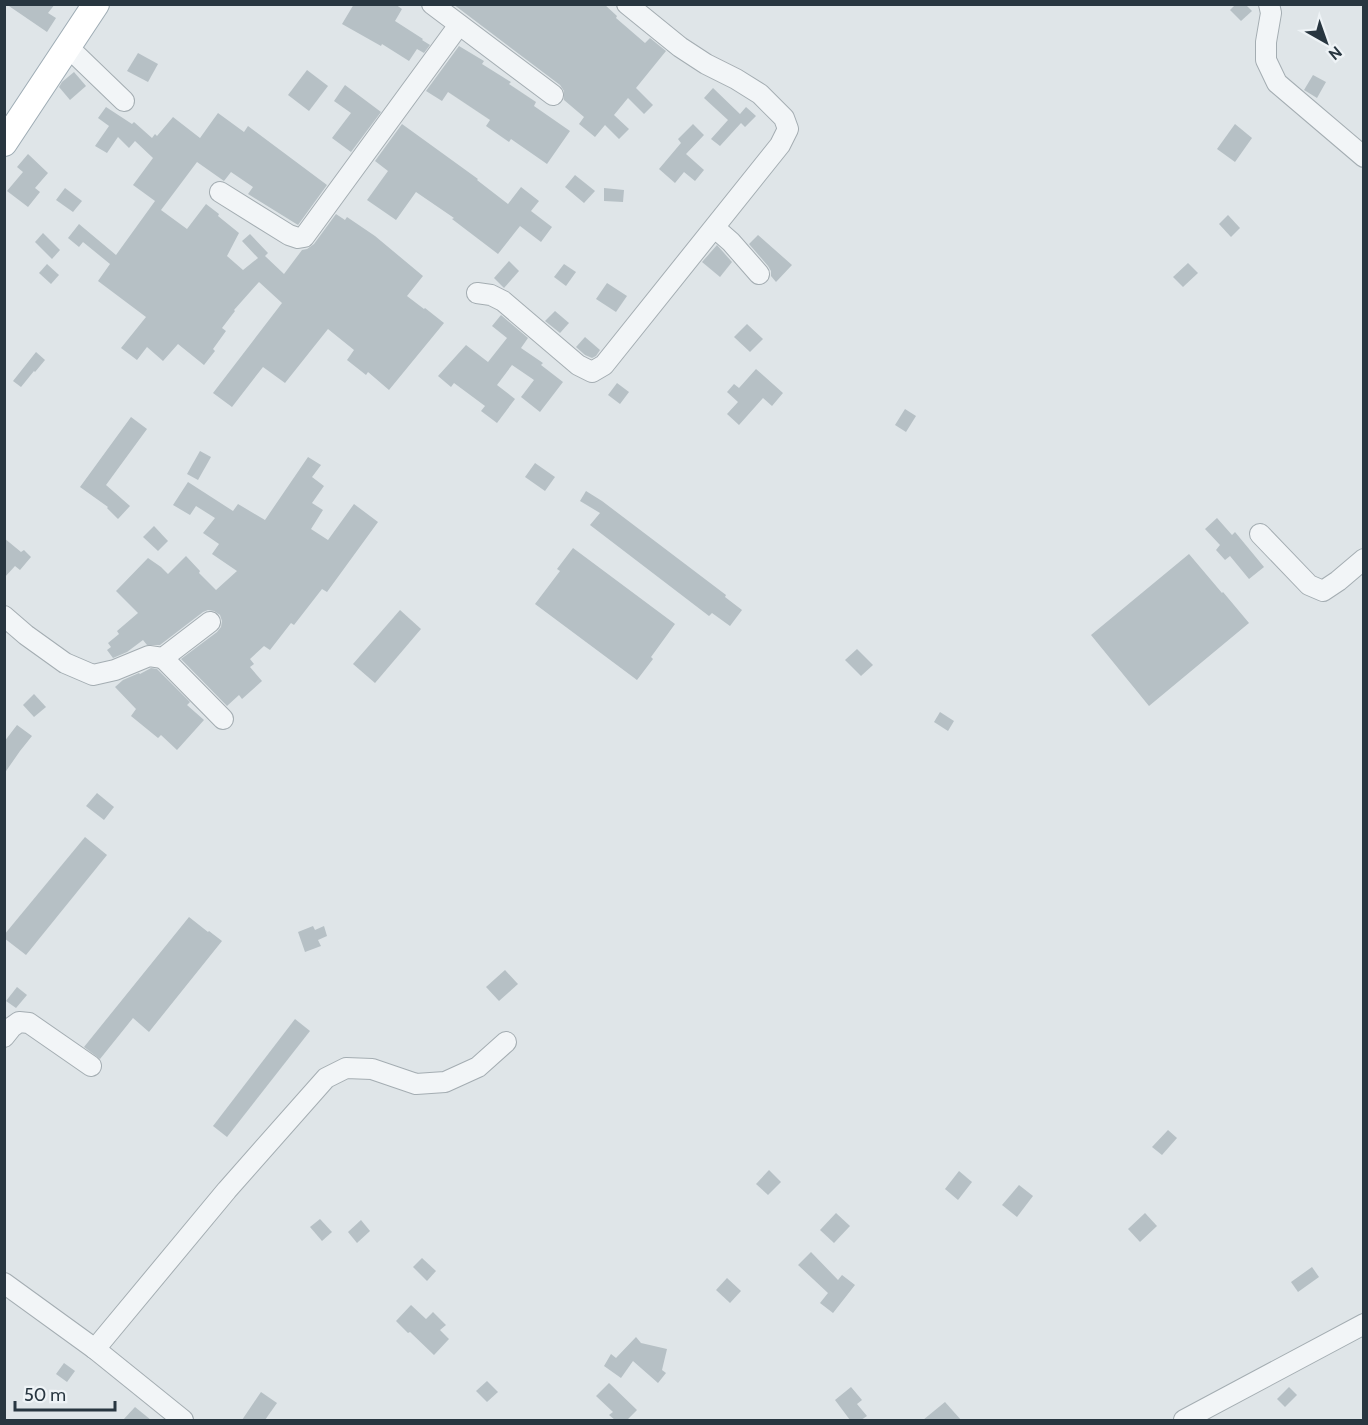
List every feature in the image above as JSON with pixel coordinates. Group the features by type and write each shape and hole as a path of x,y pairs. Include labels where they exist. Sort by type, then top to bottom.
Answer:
{"main road":[{"path":"4,143 96,4"}],"street":[{"path":"432,4 552,95"},
{"path":"477,293 491,295 503,301 578,365 592,372 604,365 780,145 788,129 784,118 760,94 680,47 627,4"},
{"path":"1269,4 1271,13 1266,42 1266,60 1277,83 1364,157"},
{"path":"220,192 289,235 304,237 459,25"},
{"path":"68,46 124,101"},
{"path":"715,228 731,242 759,274"},
{"path":"1260,534 1309,585 1323,591 1364,559"},
{"path":"4,616 65,663 93,675 115,670 149,656 164,658 222,719"},
{"path":"164,658 210,622"},
{"path":"4,1037 19,1022 29,1023 91,1066"},
{"path":"95,1349 227,1190 326,1078 346,1068 372,1069 416,1084 445,1082 478,1068 506,1042"},
{"path":"4,1282 95,1349 183,1420"},
{"path":"1184,1420 1364,1324"}],"building":[{"path":"6,4 55,4 48,13 56,18 47,32"},
{"path":"354,4 395,4 402,9 395,21 430,45 424,53 417,49 409,61 382,44 381,46 342,24"},
{"path":"453,4 604,4 617,16 616,18 645,43 650,38 666,51 636,88 653,105 644,114 628,98 614,115 629,129 619,139 605,125 595,137 579,124 584,117 564,100 564,91 560,85"},
{"path":"1236,4 1245,4 1252,11 1241,21 1230,10"},
{"path":"459,46 484,61 482,64 511,82 509,84 536,102 534,106 570,131 547,164 511,139 509,142 486,126 490,120 448,92 442,101 426,91"},
{"path":"138,53 158,64 148,82 127,71"},
{"path":"307,70 328,86 309,111 288,95"},
{"path":"74,72 86,86 70,100 59,87"},
{"path":"1313,75 1326,82 1317,98 1304,90"},
{"path":"345,85 381,112 351,152 332,138 351,113 334,101"},
{"path":"713,88 740,114 746,107 756,116 745,127 741,123 720,146 711,139 728,120 704,98"},
{"path":"106,107 132,124 134,122 152,138 155,134 157,136 173,117 200,138 218,113 244,132 248,126 327,185 298,225 248,194 253,187 231,172 224,181 197,162 161,210 187,229 206,204 239,233 227,256 243,270 258,258 242,241 250,234 268,253 265,256 284,274 302,250 314,244 336,214 345,220 347,217 375,236 423,276 407,296 444,323 389,390 368,372 366,375 347,360 354,350 328,329 285,383 263,367 232,407 213,393 282,303 259,282 234,310 222,328 226,331 204,365 178,344 163,361 147,347 137,360 121,348 146,317 98,281 110,264 83,242 79,247 68,238 79,224 116,255 155,201 133,185 153,158 135,141 129,148 118,137 107,153 95,146 109,126 98,118"},
{"path":"402,124 478,179 508,204 521,187 539,201 531,211 552,227 541,242 520,226 498,254 452,219 454,218 416,192 396,220 367,200 388,171 375,161"},
{"path":"693,124 704,135 686,154 704,170 695,181 684,172 675,183 659,169 681,143 678,139"},
{"path":"1235,124 1252,138 1235,162 1217,149"},
{"path":"28,154 48,173 35,188 40,192 28,207 7,191 23,172 17,167"},
{"path":"575,175 595,191 584,203 565,187"},
{"path":"65,188 82,201 73,212 56,200"},
{"path":"604,188 624,190 623,202 604,201"},
{"path":"1228,215 1240,228 1231,237 1219,224"},
{"path":"43,233 60,250 52,259 35,242"},
{"path":"758,235 792,265 776,282 768,266 749,244"},
{"path":"717,245 732,262 720,277 702,262"},
{"path":"509,261 519,271 504,288 494,278"},
{"path":"1188,263 1198,273 1183,287 1173,277"},
{"path":"47,264 59,275 51,284 39,273"},
{"path":"564,264 576,272 566,286 554,277"},
{"path":"607,283 627,296 616,312 596,299"},
{"path":"555,311 569,323 560,333 545,321"},
{"path":"501,315 528,338 521,348 543,363 541,365 563,382 540,412 521,397 534,380 512,365 497,385 515,399 497,423 481,411 485,406 454,383 451,387 438,376 466,345 488,362 507,338 492,326"},
{"path":"747,324 763,339 750,352 734,337"},
{"path":"585,337 600,350 592,358 576,347"},
{"path":"36,352 45,360 21,387 13,381"},
{"path":"756,369 783,393 772,406 763,398 739,425 727,414 738,402 727,392 734,384 739,388"},
{"path":"617,383 629,392 620,404 608,395"},
{"path":"905,409 916,416 906,432 895,425"},
{"path":"131,417 147,429 106,485 130,506 118,519 108,507 80,487"},
{"path":"200,451 211,457 198,480 187,474"},
{"path":"308,457 321,465 312,477 324,486 312,503 323,510 311,529 328,540 354,504 378,522 327,592 322,589 294,625 291,623 270,650 264,646 250,659 254,664 250,667 262,681 242,699 239,695 227,706 181,659 221,627 220,615 208,610 160,645 147,645 143,640 127,652 113,658 107,650 111,647 108,643 119,634 117,631 138,613 116,591 148,558 168,574 186,556 216,590 237,571 212,554 219,544 203,533 215,518 196,506 190,515 173,505 188,482 233,511 238,504 265,520"},
{"path":"535,463 555,477 545,491 525,477"},
{"path":"586,491 726,595 725,597 742,610 730,626 712,613 709,616 590,525 600,513 580,501"},
{"path":"1217,518 1232,535 1235,532 1264,567 1249,579 1230,556 1225,560 1216,550 1220,545 1205,529"},
{"path":"154,526 168,541 158,551 143,537"},
{"path":"4,538 31,557 20,570 15,566 4,578"},
{"path":"573,548 675,624 637,680 535,604 560,571 557,569"},
{"path":"1189,554 1249,623 1149,706 1091,635"},
{"path":"400,610 421,629 375,683 353,664"},
{"path":"857,649 873,665 861,676 845,660"},
{"path":"151,668 157,669 190,702 187,705 204,720 177,750 161,735 158,738 131,716 136,709 115,687 123,680"},
{"path":"34,694 46,707 34,717 23,705"},
{"path":"940,712 954,721 948,731 934,722"},
{"path":"17,725 32,736 4,774 4,742"},
{"path":"97,793 114,807 104,820 86,806"},
{"path":"85,837 107,855 26,955 4,938 4,935"},
{"path":"189,917 222,941 149,1032 133,1018 100,1059 84,1047"},
{"path":"313,926 315,930 324,926 327,936 318,940 321,946 305,952 298,932"},
{"path":"505,970 518,984 499,1001 486,987"},
{"path":"17,987 27,995 16,1008 6,1001"},
{"path":"295,1019 310,1031 227,1137 213,1126"},
{"path":"1168,1130 1177,1138 1162,1155 1152,1147"},
{"path":"769,1170 781,1182 768,1195 756,1184"},
{"path":"959,1171 972,1182 958,1200 945,1189"},
{"path":"1019,1185 1033,1196 1017,1217 1002,1205"},
{"path":"836,1213 850,1226 834,1243 820,1230"},
{"path":"1145,1213 1157,1226 1140,1242 1128,1229"},
{"path":"320,1219 332,1232 322,1241 310,1227"},
{"path":"361,1220 370,1231 357,1243 348,1232"},
{"path":"811,1252 838,1280 842,1275 855,1285 833,1313 820,1303 828,1293 798,1265"},
{"path":"422,1258 436,1271 427,1281 413,1267"},
{"path":"1312,1267 1319,1277 1298,1292 1291,1282"},
{"path":"727,1278 741,1291 730,1303 716,1290"},
{"path":"411,1305 426,1319 433,1312 446,1325 440,1330 449,1339 434,1355 396,1321"},
{"path":"636,1337 641,1343 667,1349 662,1370 666,1373 658,1383 633,1361 621,1378 604,1366 611,1354 616,1358"},
{"path":"64,1363 75,1371 67,1382 56,1374"},
{"path":"487,1381 498,1392 487,1402 476,1391"},
{"path":"609,1383 637,1410 627,1420 615,1420 609,1415 613,1412 596,1396"},
{"path":"851,1387 862,1400 857,1404 867,1416 861,1420 850,1420 835,1400"},
{"path":"1289,1387 1297,1395 1285,1407 1277,1399"},
{"path":"261,1392 277,1403 265,1420 242,1420"},
{"path":"945,1402 961,1420 923,1420"},
{"path":"135,1407 151,1420 123,1420"}]}
